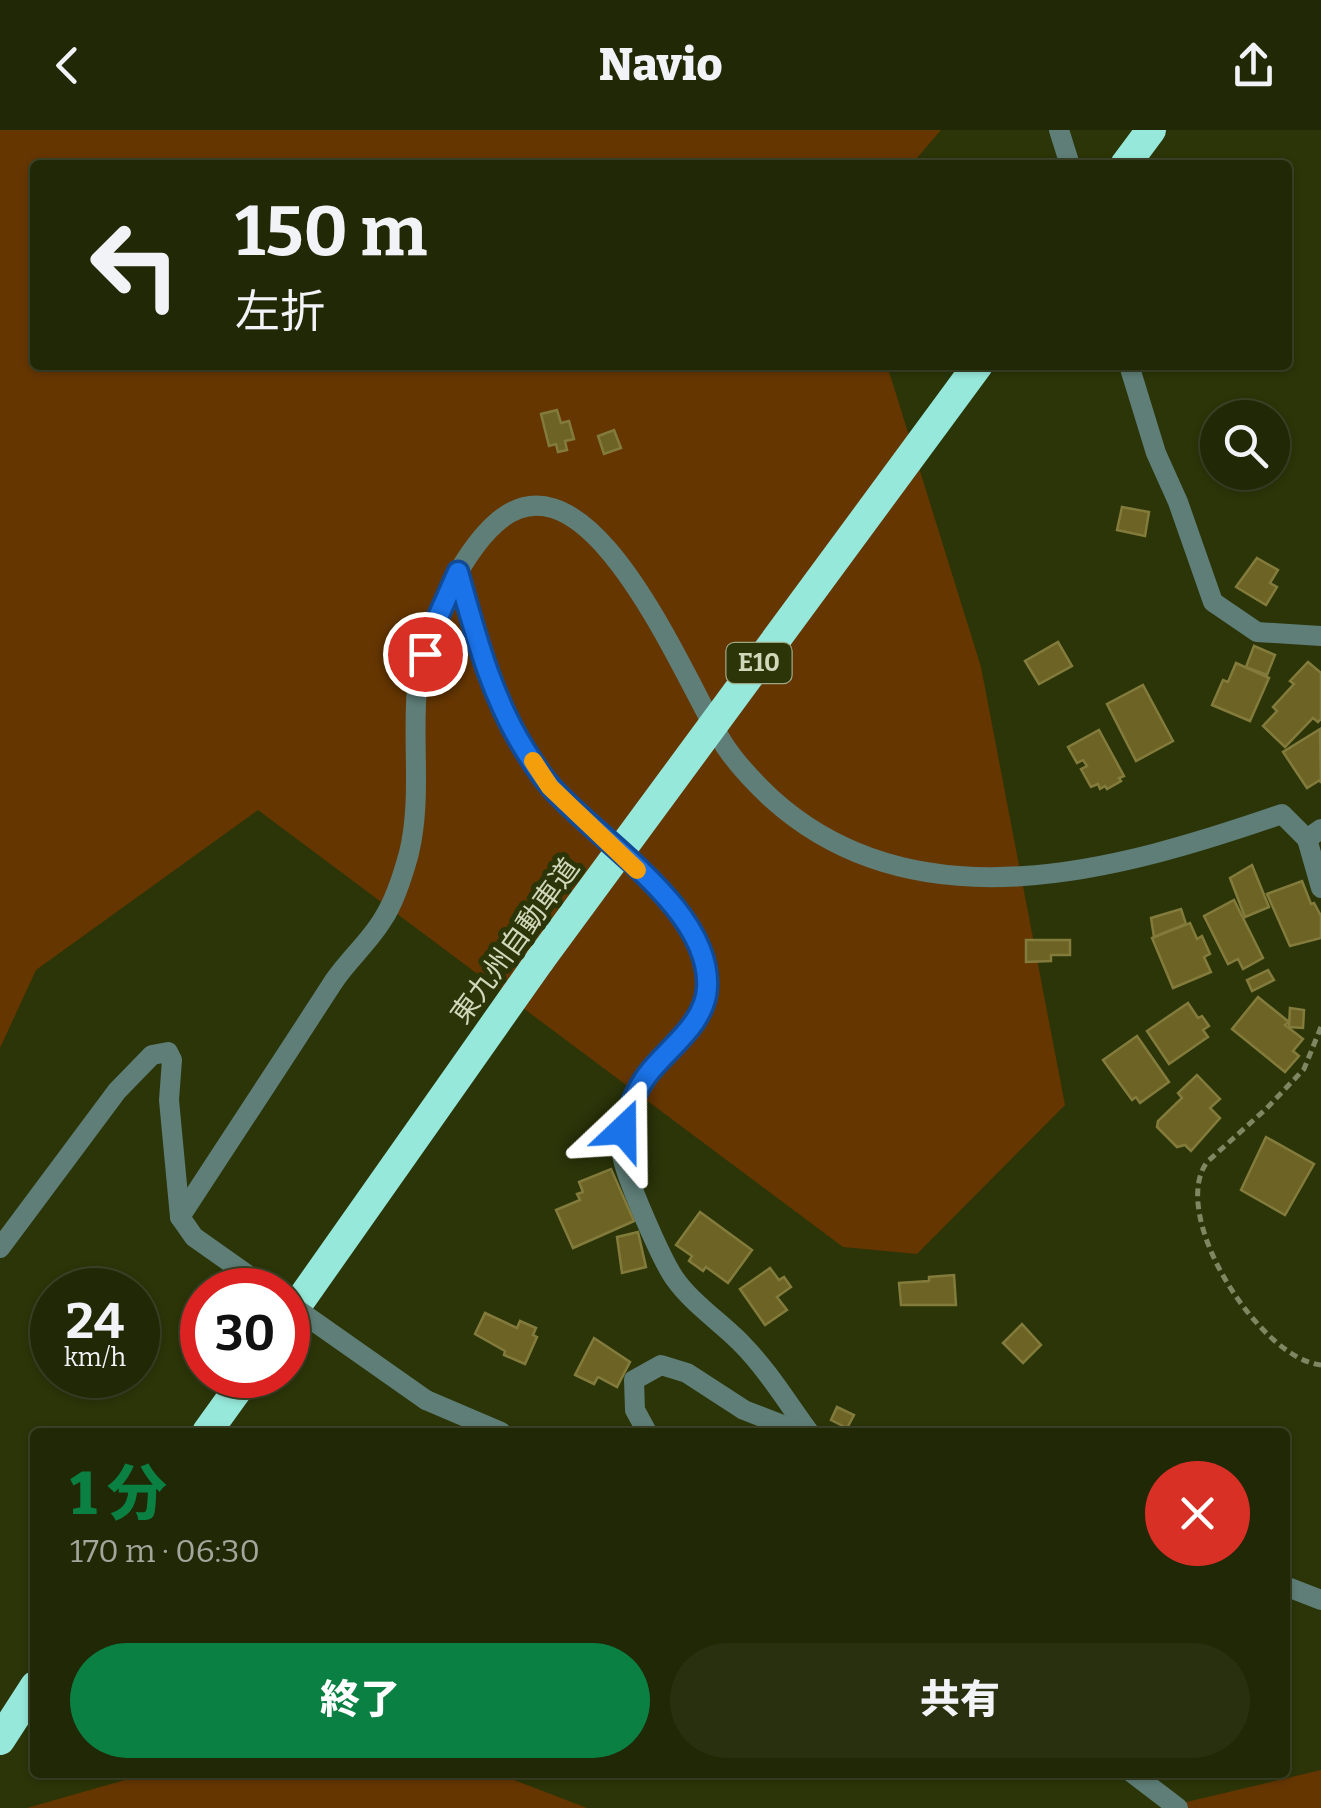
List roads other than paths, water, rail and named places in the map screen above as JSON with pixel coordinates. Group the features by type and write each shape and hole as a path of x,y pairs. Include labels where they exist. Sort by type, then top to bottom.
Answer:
{"highway":[{"path":"1129,160 1151,130"},
{"name":"東九州自動車道","path":"310,1287 540,960 974,370"},
{"path":"210,1428 231,1398"},
{"path":"0,1740 30,1694"}],"street":[{"path":"1059,130 1068,160"},
{"path":"1131,370 1156,453 1178,502 1213,602 1258,632 1321,636"},
{"path":"180,1217 346,964 384,919 412,834 417,682 434,626 458,572 485,533 503,517 523,507 546,506 570,514 596,534 625,568 726,748 772,799 822,836 878,860 937,874 998,878 1059,875 1177,850 1282,814 1314,834 1321,888"},
{"path":"458,572 484,663 523,747 550,787 675,908 706,963 707,991 697,1019 647,1076 631,1104 623,1130 625,1166 675,1279 744,1346 806,1428"},
{"path":"0,1248 117,1090 141,1064 161,1051 168,1052 172,1060 170,1100 180,1217 194,1236 239,1268"},
{"path":"310,1318 426,1400 492,1428"},
{"path":"645,1428 635,1410 634,1380 661,1365 687,1373 744,1410 791,1428"},
{"path":"1290,1588 1321,1600"},
{"path":"1140,1778 1178,1808"}]}
